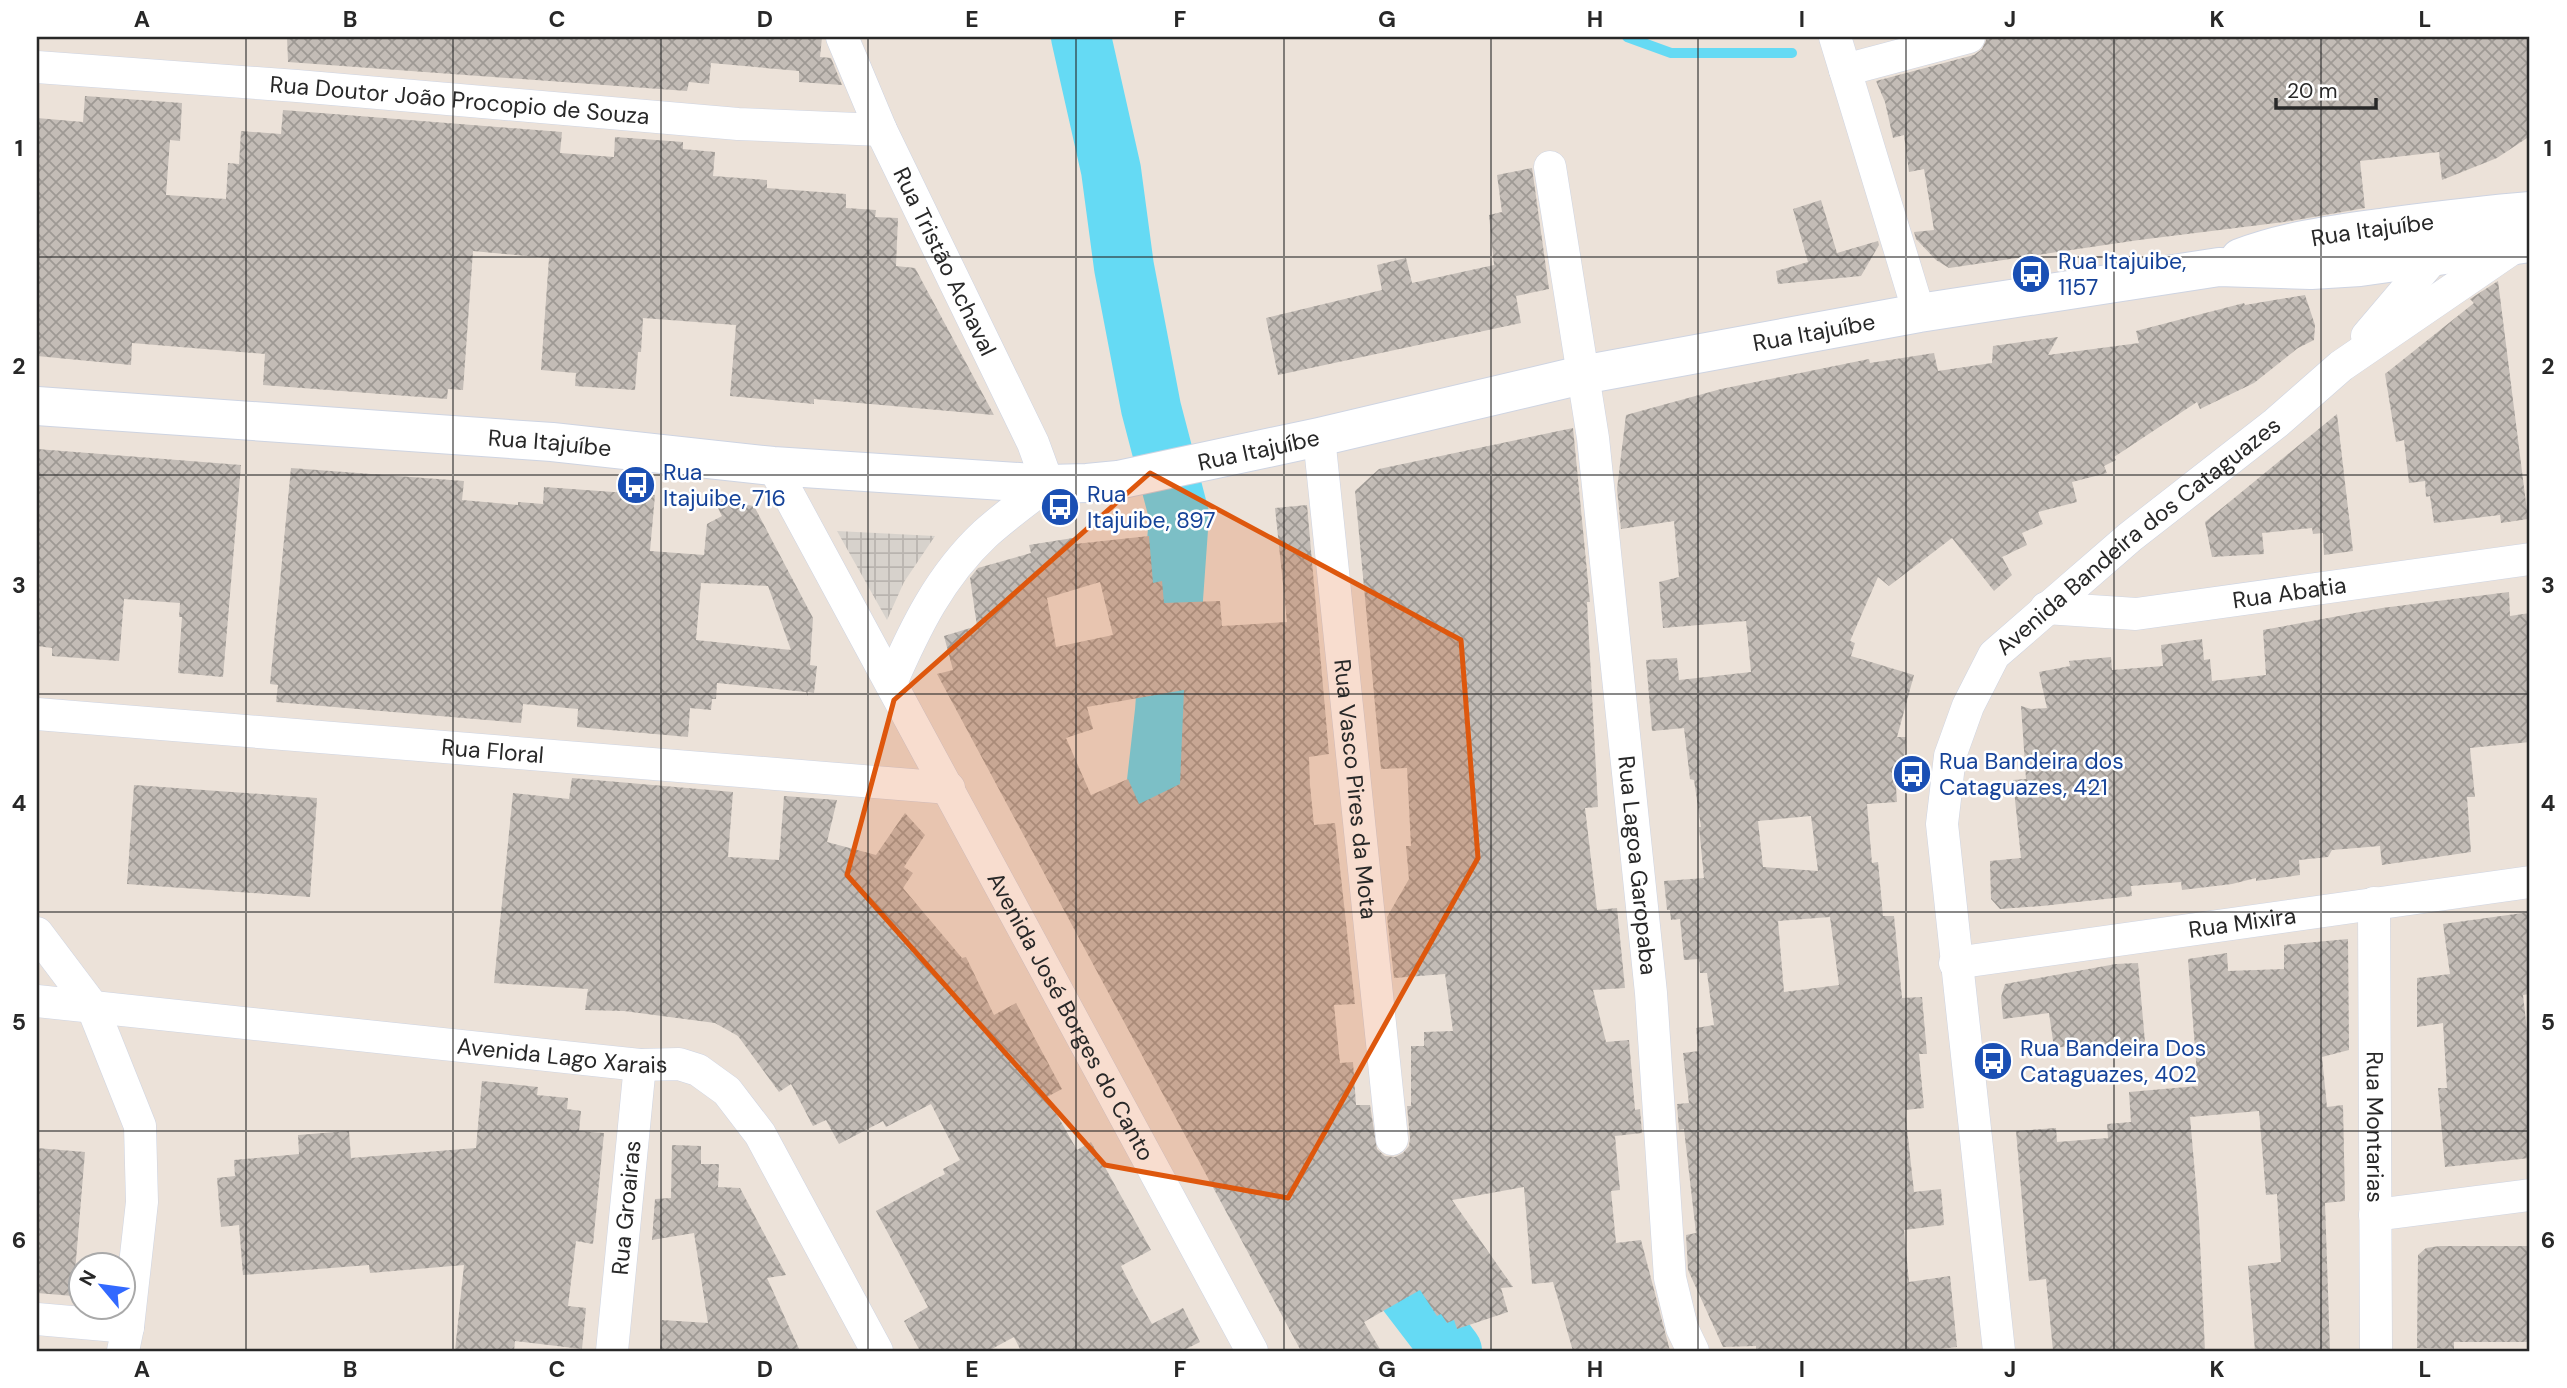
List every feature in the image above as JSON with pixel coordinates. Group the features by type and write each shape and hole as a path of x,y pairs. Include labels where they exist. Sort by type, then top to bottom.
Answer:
{"main road":[{"name":"Avenida Bandeira dos Cataguazes","path":"2435,256 2473,215 2530,183"},
{"name":"Rua Itajuíbe","path":"2219,267 2287,243 2329,235 2473,215 2530,211"},
{"name":"Rua Itajuíbe","path":"37,406 552,442 773,466 930,474 1048,484 1087,483 1118,480 1319,438 1582,375 1919,313 2219,267 2360,267 2526,241"}],"street":[{"name":"Rua Tristão Achaval","path":"842,37 881,130 1033,443 1048,484"},
{"path":"1919,313 1841,55 1969,37"},
{"name":"Rua Doutor João Procopio de Souza","path":"37,66 738,124 881,130"},
{"name":"Rua Lagoa Garopaba","path":"1550,167 1593,438 1651,993 1670,1278 1682,1328 1693,1351"},
{"name":"Avenida Bandeira dos Cataguazes","path":"1999,1351 1942,824 1950,756 1968,706 1994,655 2130,537 2276,423 2341,366 2526,241"},
{"name":"Avenida Bandeira dos Cataguazes","path":"2341,366 2435,256"},
{"name":"Rua Vasco Pires da Mota","path":"1319,438 1392,1139"},
{"name":"Avenida José Borges do Canto","path":"773,466 1252,1351"},
{"path":"891,683 915,627 943,582 984,536 1048,484"},
{"name":"Rua Abatia","path":"2046,608 2136,614 2530,559"},
{"name":"Rua Floral","path":"37,714 949,789"},
{"name":"Rua Mixira","path":"1955,963 2530,882"},
{"name":"Rua Montarias","path":"2374,903 2376,1351"},
{"path":"37,933 92,1006 140,1126 142,1202 126,1339 37,1319"},
{"name":"Avenida Lago Xarais","path":"37,1001 640,1065 679,1064 698,1070 727,1091 760,1134 877,1351"},
{"name":"Rua Groairas","path":"612,1351 640,1065"},
{"path":"2375,1215 2530,1195"}],"highlighted area":[{"path":"1150,473 1461,640 1478,858 1288,1198 1105,1165 847,875 894,700"}],"shaded area":[{"path":"837,531 935,536 904,582 887,620"}],"building":[{"path":"287,37 822,37 820,57 831,58 842,85 799,82 799,71 711,63 709,84 689,82 687,91 288,62"},
{"path":"2530,37 2530,136 2497,158 2442,180 2439,152 2360,161 2365,208 2284,222 1949,268 1936,260 1916,239 1914,232 1934,230 1924,169 1909,172 1904,135 1893,138 1885,102 1876,81 1974,55 1982,49 1987,38"},
{"path":"85,96 182,103 180,141 170,140 166,195 226,199 228,163 239,164 241,131 281,134 283,110 562,132 560,153 614,157 615,137 683,142 683,149 715,152 713,176 767,180 767,188 846,194 846,208 876,210 875,217 898,218 896,266 915,268 994,415 814,399 814,404 730,396 736,325 643,318 635,390 575,386 576,373 541,370 549,258 473,251 463,390 448,389 447,399 263,385 265,354 132,343 131,365 37,356 37,118 83,122"},
{"path":"1532,168 1549,289 1516,296 1521,323 1278,375 1266,318 1382,290 1377,265 1406,258 1412,283 1494,265 1489,215 1502,212 1497,175"},
{"path":"1821,200 1837,253 1878,241 1879,245 1861,276 1778,284 1776,271 1808,262 1793,209"},
{"path":"2498,281 2528,519 2501,523 2500,515 2434,523 2430,496 2426,497 2425,481 2409,483 2404,440 2396,442 2385,374 2474,303 2470,299"},
{"path":"2305,295 2315,325 2314,340 2298,348 2254,383 2200,409 2197,402 2114,457 2116,460 2104,466 2107,473 2072,482 2077,502 2038,512 2043,524 2022,533 2027,545 2002,557 2012,575 1994,591 1952,538 1889,586 1878,577 1850,641 1855,643 1851,656 1914,675 1897,737 1906,737 1903,771 1895,772 1897,802 1867,804 1872,863 1878,862 1883,916 1894,916 1902,998 1922,997 1927,1054 1919,1054 1924,1108 1905,1110 1914,1192 1941,1189 1944,1225 1904,1230 1909,1282 1950,1276 1957,1347 1920,1351 1756,1351 1756,1346 1723,1347 1688,1270 1686,1235 1696,1233 1684,1129 1679,1130 1677,1104 1689,1103 1683,1053 1699,1051 1696,1028 1714,1025 1707,973 1700,973 1699,959 1684,960 1680,919 1671,920 1670,910 1667,910 1664,881 1704,878 1701,827 1694,780 1690,779 1684,728 1652,731 1646,660 1677,658 1679,680 1751,672 1746,621 1663,628 1659,582 1679,577 1674,521 1621,529 1617,489 1626,415 1721,389 1869,359 1870,363 1934,353 1938,371 1992,363 1993,346 2058,337 2048,355 2139,343 2136,331 2244,303 2245,305","holes":["1811,816 1818,871 1763,867 1758,821","1830,917 1839,985 1784,992 1778,921"]},
{"path":"2337,414 2353,551 2324,555 2323,533 2313,534 2312,528 2262,533 2264,554 2212,557 2205,522"},
{"path":"1573,428 1590,602 1587,602 1598,807 1585,808 1597,910 1617,908 1625,988 1593,990 1606,1042 1629,1040 1635,1110 1640,1109 1642,1133 1615,1136 1620,1190 1611,1191 1616,1243 1641,1240 1670,1351 1573,1351 1553,1282 1532,1284 1524,1187 1452,1200 1513,1287 1501,1288 1508,1312 1457,1329 1454,1320 1447,1323 1441,1314 1437,1316 1420,1290 1364,1322 1381,1351 1301,1351 937,674 953,670 944,636 977,626 970,578 978,568 1031,553 1029,545 1073,538 1075,544 1149,536 1153,583 1162,581 1164,603 1220,601 1222,626 1287,622 1275,508 1307,505 1329,754 1309,757 1310,785 1314,825 1335,823 1355,1004 1334,1005 1340,1063 1353,1062 1356,1105 1370,1105 1377,1149 1385,1156 1395,1157 1409,1146 1407,1106 1411,1106 1411,1046 1424,1046 1424,1032 1453,1031 1445,974 1394,978 1387,917 1409,879 1406,846 1411,846 1407,768 1381,769 1355,491 1379,469","holes":["1100,582 1113,635 1056,647 1047,598","1184,690 1180,784 1139,804 1128,779 1091,795 1066,738 1093,729 1087,707"]},
{"path":"37,449 241,465 223,677 178,673 182,617 179,617 180,603 124,599 119,661 52,656 52,648 37,646"},
{"path":"291,468 464,481 462,500 518,505 518,502 543,504 544,487 655,495 650,551 704,555 707,524 722,516 714,500 754,506 813,618 810,665 817,666 814,693 808,692 808,696 806,692 717,683 716,699 712,699 711,710 690,708 688,737 577,727 578,709 523,704 521,723 276,702 278,685 270,684","holes":["701,583 768,586 791,650 696,640"]},
{"path":"2509,592 2510,616 2530,613 2530,742 2470,748 2475,797 2467,797 2471,852 2382,865 2380,846 2332,850 2328,857 2299,860 2300,875 2256,881 2256,878 2182,890 2181,882 2131,886 2132,896 2042,906 2000,909 1991,899 1990,861 2021,858 2013,780 2026,779 2021,706 2031,709 2047,708 2039,672 2070,666 2069,661 2111,657 2112,670 2163,666 2161,645 2202,639 2204,660 2210,659 2212,681 2266,675 2263,630 2382,608"},
{"path":"572,778 733,792 728,857 779,860 784,796 837,800 827,842 876,855 905,813 925,835 904,867 913,873 903,888 962,958 966,957 994,1015 1016,1003 1062,1089 1047,1097 1077,1150 1091,1142 1151,1250 1121,1266 1133,1290 1152,1324 1183,1308 1200,1342 1182,1351 1021,1351 1014,1337 988,1351 920,1351 904,1321 928,1307 876,1211 945,1174 943,1169 960,1160 931,1104 886,1127 883,1121 839,1144 826,1120 813,1126 791,1084 779,1092 738,1036 715,1023 624,1011 585,1010 588,989 494,983 513,793 569,799"},
{"path":"134,785 317,798 310,897 127,884"},
{"path":"2530,912 2530,994 2523,995 2530,1057 2530,1158 2445,1167 2438,1088 2447,1088 2443,1023 2417,1027 2417,978 2450,974 2443,924"},
{"path":"2348,939 2349,1050 2322,1057 2327,1107 2343,1105 2345,1201 2325,1203 2330,1351 2255,1351 2248,1266 2281,1262 2277,1194 2266,1195 2259,1111 2190,1117 2199,1220 2205,1351 2053,1351 2046,1279 2029,1281 2016,1131 2056,1128 2057,1142 2108,1138 2107,1124 2131,1122 2129,1092 2198,1086 2188,959 2227,953 2228,971 2284,969 2284,945"},
{"path":"2138,963 2145,1042 2104,1047 2104,1042 2054,1048 2049,1013 2003,1019 2001,997 2005,984 2116,964"},
{"path":"482,1081 538,1087 537,1095 568,1098 567,1109 581,1111 579,1131 604,1133 593,1244 576,1241 568,1306 586,1308 582,1349 515,1341 514,1351 455,1351 464,1265 370,1273 369,1265 243,1275 239,1225 221,1227 217,1178 235,1176 234,1160 299,1154 298,1135 349,1131 351,1158 476,1148"},
{"path":"672,1145 701,1146 701,1164 719,1164 718,1187 740,1188 786,1275 767,1278 800,1351 660,1351 662,1320 708,1323 694,1233 652,1240 655,1199 671,1198"},
{"path":"37,1148 85,1152 77,1252 66,1252 66,1295 37,1293"},
{"path":"2530,1246 2530,1342 2454,1342 2454,1349 2417,1348 2418,1255 2426,1248"}],"waterway":[{"path":"1081,37 1111,170 1124,267 1151,408 1179,515 1165,711 1156,790 1170,876"},
{"path":"1627,37 1671,53 1792,53"},
{"path":"1361,1232 1452,1351"}],"place":[{"name":"Rua Itajuibe, 1157","path":"2031,274"},
{"name":"Rua Itajuibe, 716","path":"636,485"},
{"name":"Rua Itajuibe, 897","path":"1060,507"},
{"name":"Rua Bandeira dos Cataguazes, 421","path":"1912,774"},
{"name":"Rua Bandeira Dos Cataguazes, 402","path":"1993,1061"}]}
